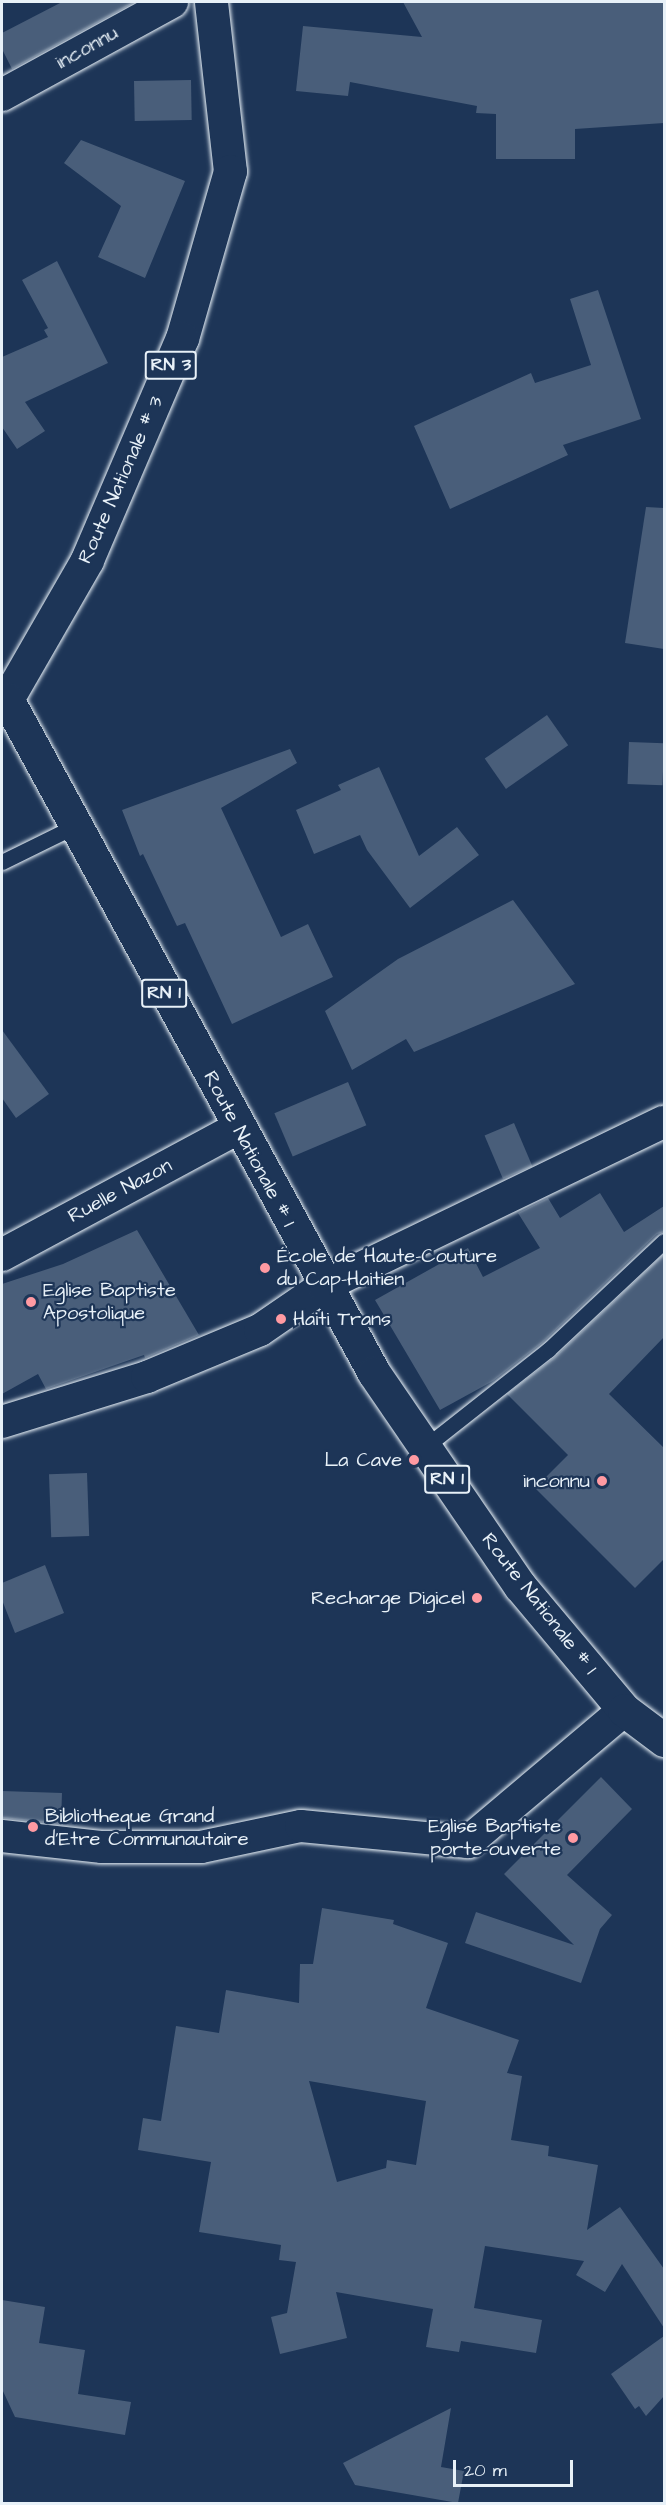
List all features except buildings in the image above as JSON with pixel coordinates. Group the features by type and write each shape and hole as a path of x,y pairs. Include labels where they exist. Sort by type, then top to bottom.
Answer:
{"main road":[{"name":"Route Nationale # 3","path":"7,699 87,560 182,339 230,171 211,2"},
{"name":"Route Nationale # 1","path":"7,699 74,827 324,1286 374,1373 520,1586 624,1710 664,1740"}],"street":[{"name":"inconnu","path":"2,95 172,2"},
{"path":"2,1422 147,1377 260,1330 324,1286 664,1122"},
{"name":"Ruelle Nazon","path":"2,1255 238,1128"},
{"path":"2,1836 102,1847 201,1847 301,1826 468,1842 624,1710"}],"lane":[{"path":"2,862 74,827"},
{"path":"425,1447 549,1350 664,1241"}],"place":[{"name":"École de Haute-Couture du Cap-Haitien","path":"265,1268"},
{"name":"Eglise Baptiste Apostolique","path":"31,1302"},
{"name":"Haiti Trans","path":"281,1319"},
{"name":"La Cave","path":"414,1460"},
{"name":"inconnu","path":"602,1481"},
{"name":"Recharge Digicel","path":"477,1598"},
{"name":"Bibliotheque Grand d'Etre Communautaire","path":"33,1827"},
{"name":"Eglise Baptiste porte-ouverte","path":"573,1838"}]}
